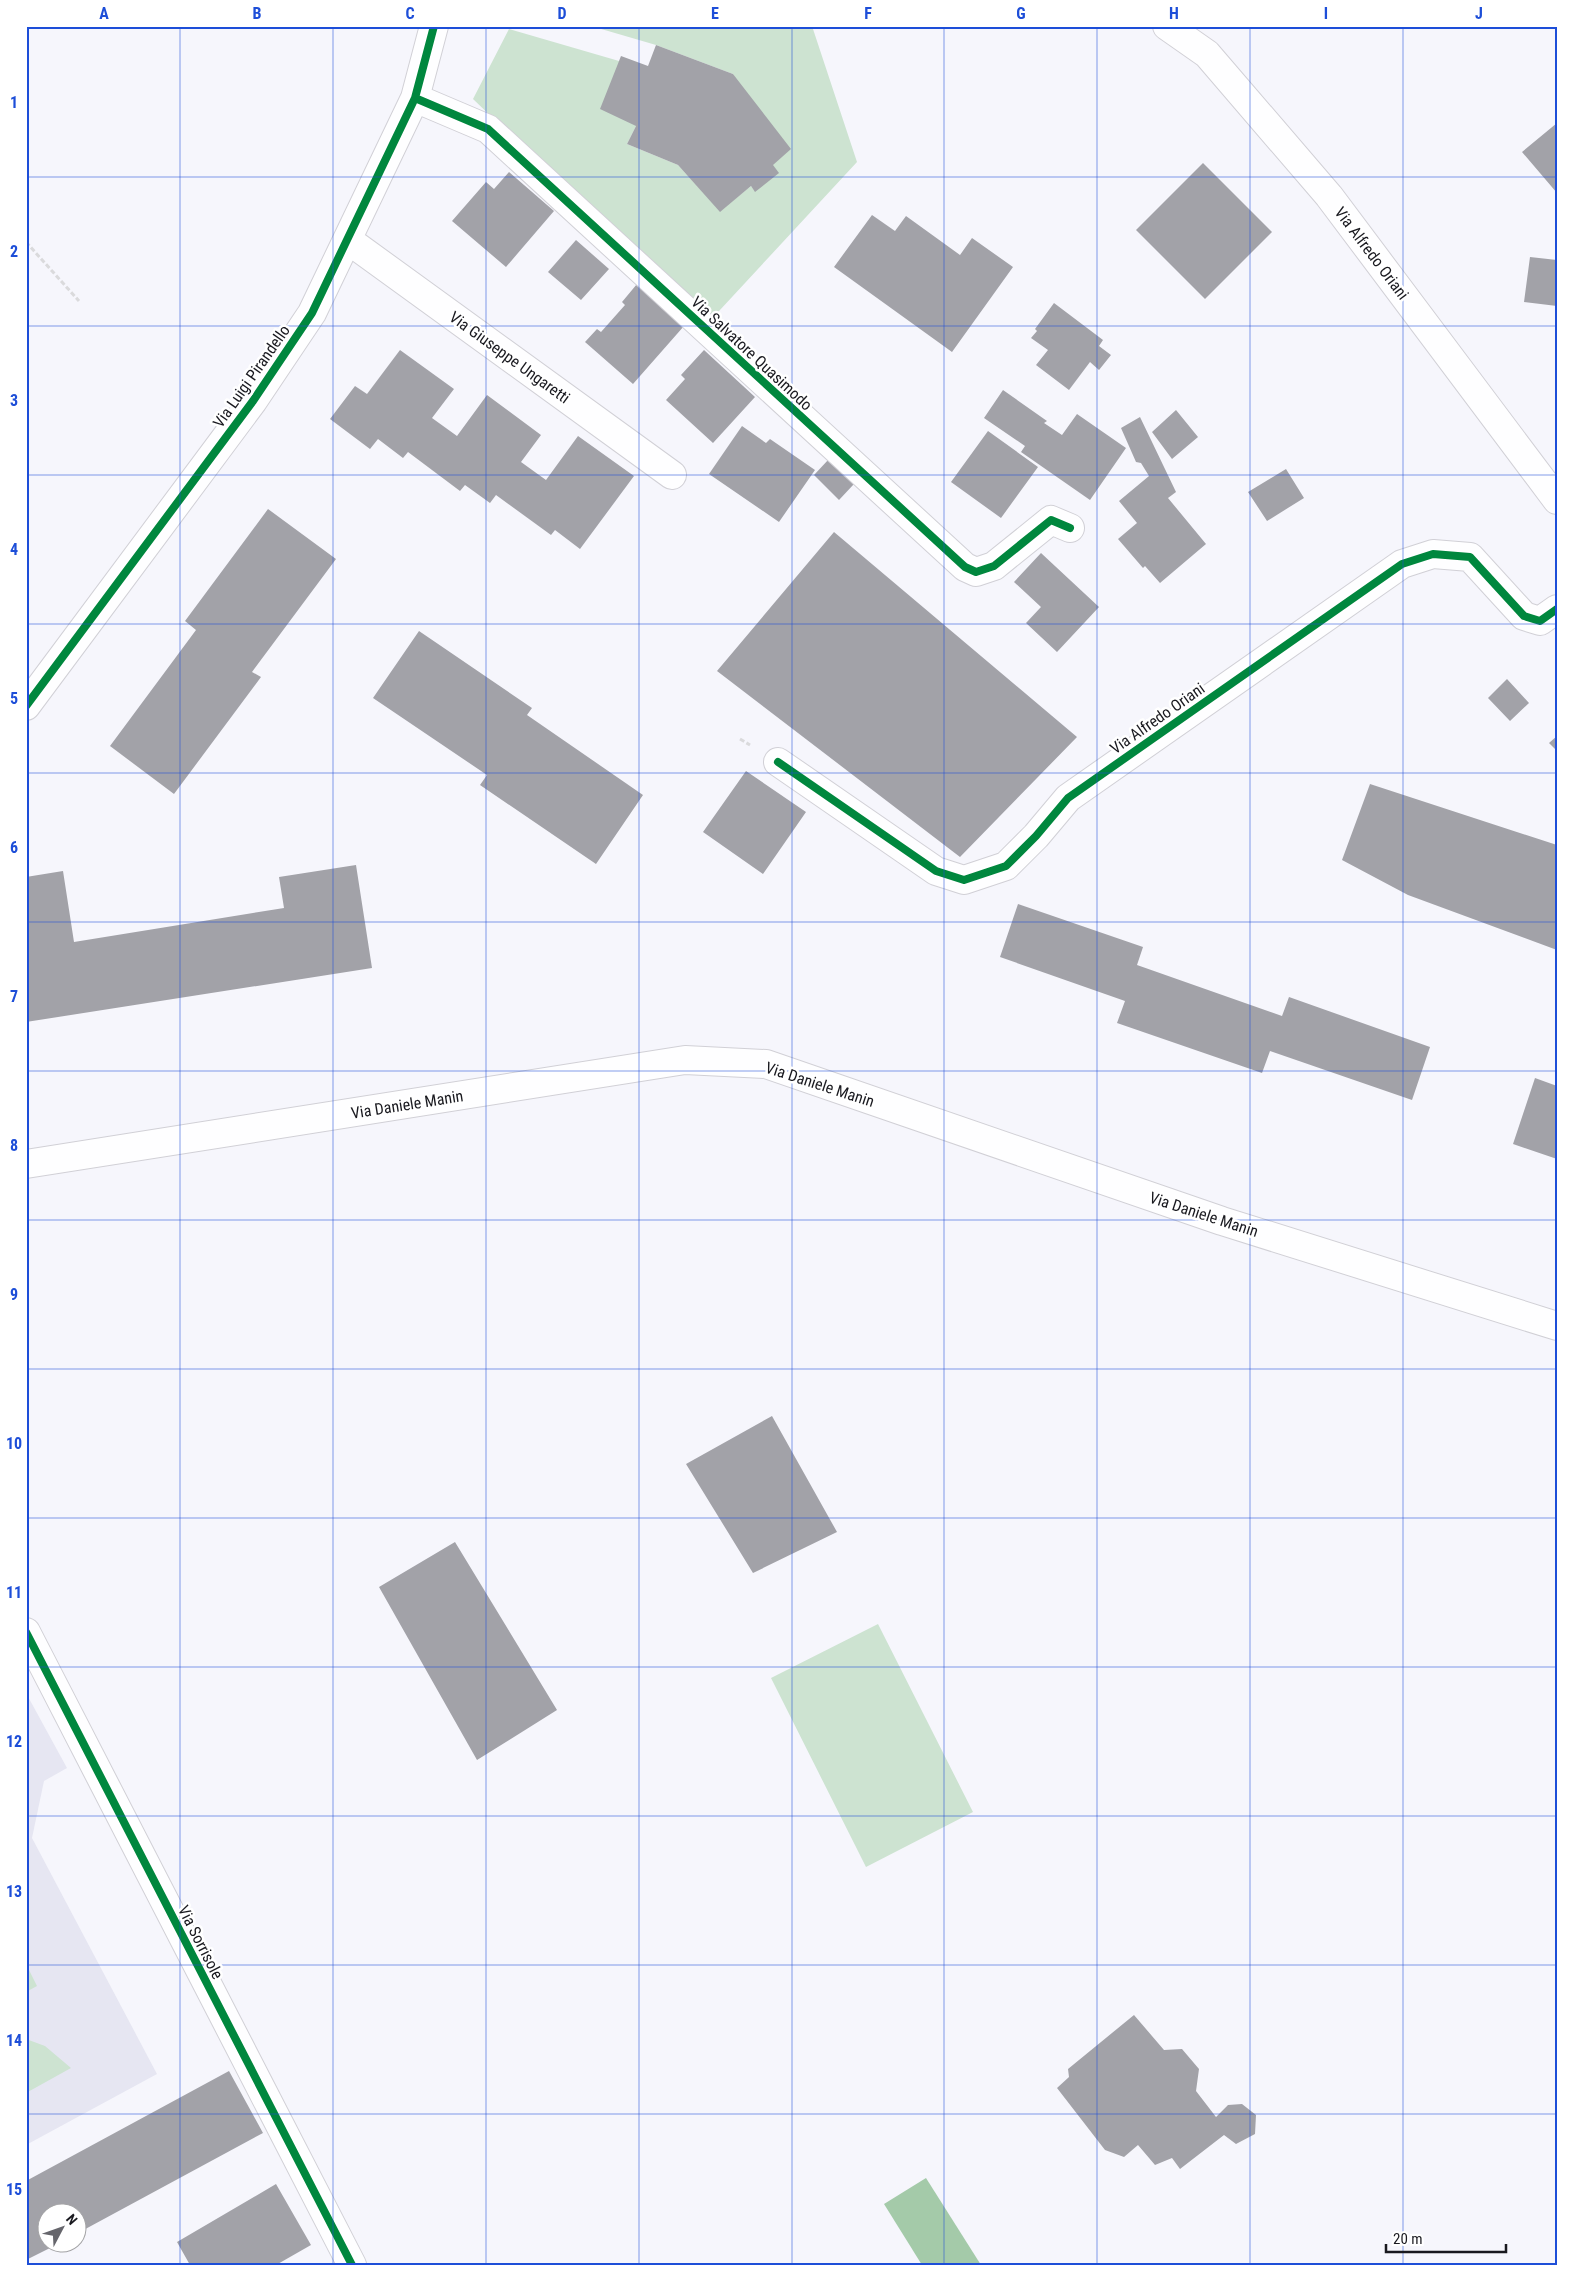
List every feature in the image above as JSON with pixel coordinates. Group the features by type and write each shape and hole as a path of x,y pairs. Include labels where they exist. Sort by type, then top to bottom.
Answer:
{"street":[{"name":"Via Luigi Pirandello","path":"26,706 253,401 312,313 415,98 434,26"},
{"name":"Via Alfredo Oriani","path":"1166,26 1207,54 1329,196 1557,500"},
{"name":"Via Salvatore Quasimodo","path":"415,98 488,129 965,567 976,572 994,566 1051,520 1070,528"},
{"name":"Via Giuseppe Ungaretti","path":"348,240 672,475"},
{"name":"Via Alfredo Oriani","path":"778,762 936,872 964,880 1006,866 1036,836 1068,798 1402,564 1433,554 1470,556 1524,616 1540,621 1557,609"},
{"name":"Via Daniele Manin","path":"26,1164 685,1060 766,1064 1222,1221 1557,1326"},
{"name":"Via Sorrisole","path":"26,1632 352,2265"}],"path":[{"path":"26,242 79,301"}],"shaded area":[{"path":"591,26 812,26 857,162 707,324 473,99 509,29 619,61 636,126 627,144 678,165 720,211 751,186 754,190 773,165 733,74 656,45"},
{"path":"878,1624 973,1812 866,1867 771,1678"},
{"path":"26,1693 67,1768 44,1781 32,1838 157,2074 26,2145"},
{"path":"26,1964 37,1986 26,1992"},
{"path":"26,2039 45,2046 71,2068 26,2093"},
{"path":"926,2178 981,2265 922,2265 884,2204"}],"building":[{"path":"656,45 733,74 791,149 773,165 779,173 755,192 751,186 720,212 678,165 627,144 636,126 600,109 621,56 648,66"},
{"path":"1557,123 1557,193 1522,152"},
{"path":"1203,163 1272,232 1205,299 1136,230"},
{"path":"509,172 554,211 506,267 452,221 486,182 494,189"},
{"path":"872,215 895,231 906,216 960,255 972,238 1013,267 952,352 834,267"},
{"path":"576,240 609,269 581,300 548,272"},
{"path":"1530,257 1557,260 1557,306 1524,302"},
{"path":"637,284 684,326 633,384 585,342 597,329 601,332 625,305 622,302"},
{"path":"1054,303 1103,340 1099,346 1111,355 1099,370 1090,362 1069,390 1036,365 1048,350 1031,338 1037,331 1035,329"},
{"path":"400,350 454,389 432,418 457,436 487,395 541,435 521,462 546,480 578,436 634,476 580,549 555,530 551,535 496,495 490,503 465,485 460,491 408,452 403,458 378,439 370,449 330,419 355,386 367,394"},
{"path":"704,350 755,397 713,443 666,400 685,379 681,375"},
{"path":"1003,390 1047,421 1044,423 1062,435 1077,414 1126,448 1090,500 1021,452 1025,446 984,418"},
{"path":"1176,410 1198,437 1172,459 1152,432"},
{"path":"1140,417 1176,492 1168,498 1206,544 1160,583 1145,566 1143,568 1118,539 1137,523 1119,501 1149,476 1141,463 1136,462 1121,428"},
{"path":"742,426 766,443 770,439 815,470 779,522 709,474"},
{"path":"988,431 1038,467 1001,518 951,482"},
{"path":"829,459 854,484 839,500 814,475"},
{"path":"1286,469 1304,498 1267,521 1248,492"},
{"path":"268,509 336,559 252,672 261,677 174,794 110,746 196,630 185,621"},
{"path":"834,532 1077,737 960,857 717,671"},
{"path":"1041,553 1099,607 1057,652 1026,623 1041,607 1014,582"},
{"path":"419,631 532,708 527,715 643,795 596,864 480,785 487,775 373,698"},
{"path":"1507,679 1529,703 1510,721 1488,698"},
{"path":"1557,736 1557,751 1549,743"},
{"path":"746,771 806,812 763,874 703,832"},
{"path":"1370,784 1557,845 1557,950 1408,895 1342,860"},
{"path":"356,865 372,968 26,1022 26,877 63,871 74,942 284,908 279,877"},
{"path":"1018,904 1143,947 1137,965 1282,1016 1289,997 1430,1047 1412,1100 1270,1051 1262,1073 1117,1023 1125,1001 1000,957"},
{"path":"1535,1078 1557,1086 1557,1159 1513,1144"},
{"path":"772,1416 837,1532 753,1573 686,1464"},
{"path":"455,1542 557,1710 477,1760 379,1587"},
{"path":"1134,2015 1164,2050 1182,2049 1199,2069 1196,2091 1216,2117 1228,2105 1242,2104 1256,2115 1255,2134 1236,2144 1224,2135 1180,2169 1172,2158 1155,2165 1138,2145 1124,2157 1105,2150 1057,2088 1069,2077 1068,2069"},
{"path":"229,2071 263,2133 88,2228 88,2204 38,2204 38,2254 26,2260 26,2181"},
{"path":"276,2184 311,2245 276,2265 190,2265 177,2242"}],"cycle path":[{"path":"26,706 253,401 312,313 415,98 434,26"},
{"path":"415,98 488,129 965,567 976,572 994,566 1051,520 1070,528"},
{"path":"778,762 936,871 964,880 1006,866 1036,836 1068,798 1402,564 1433,554 1470,557 1524,616 1540,621 1557,609"},
{"path":"26,1632 352,2265"}]}
